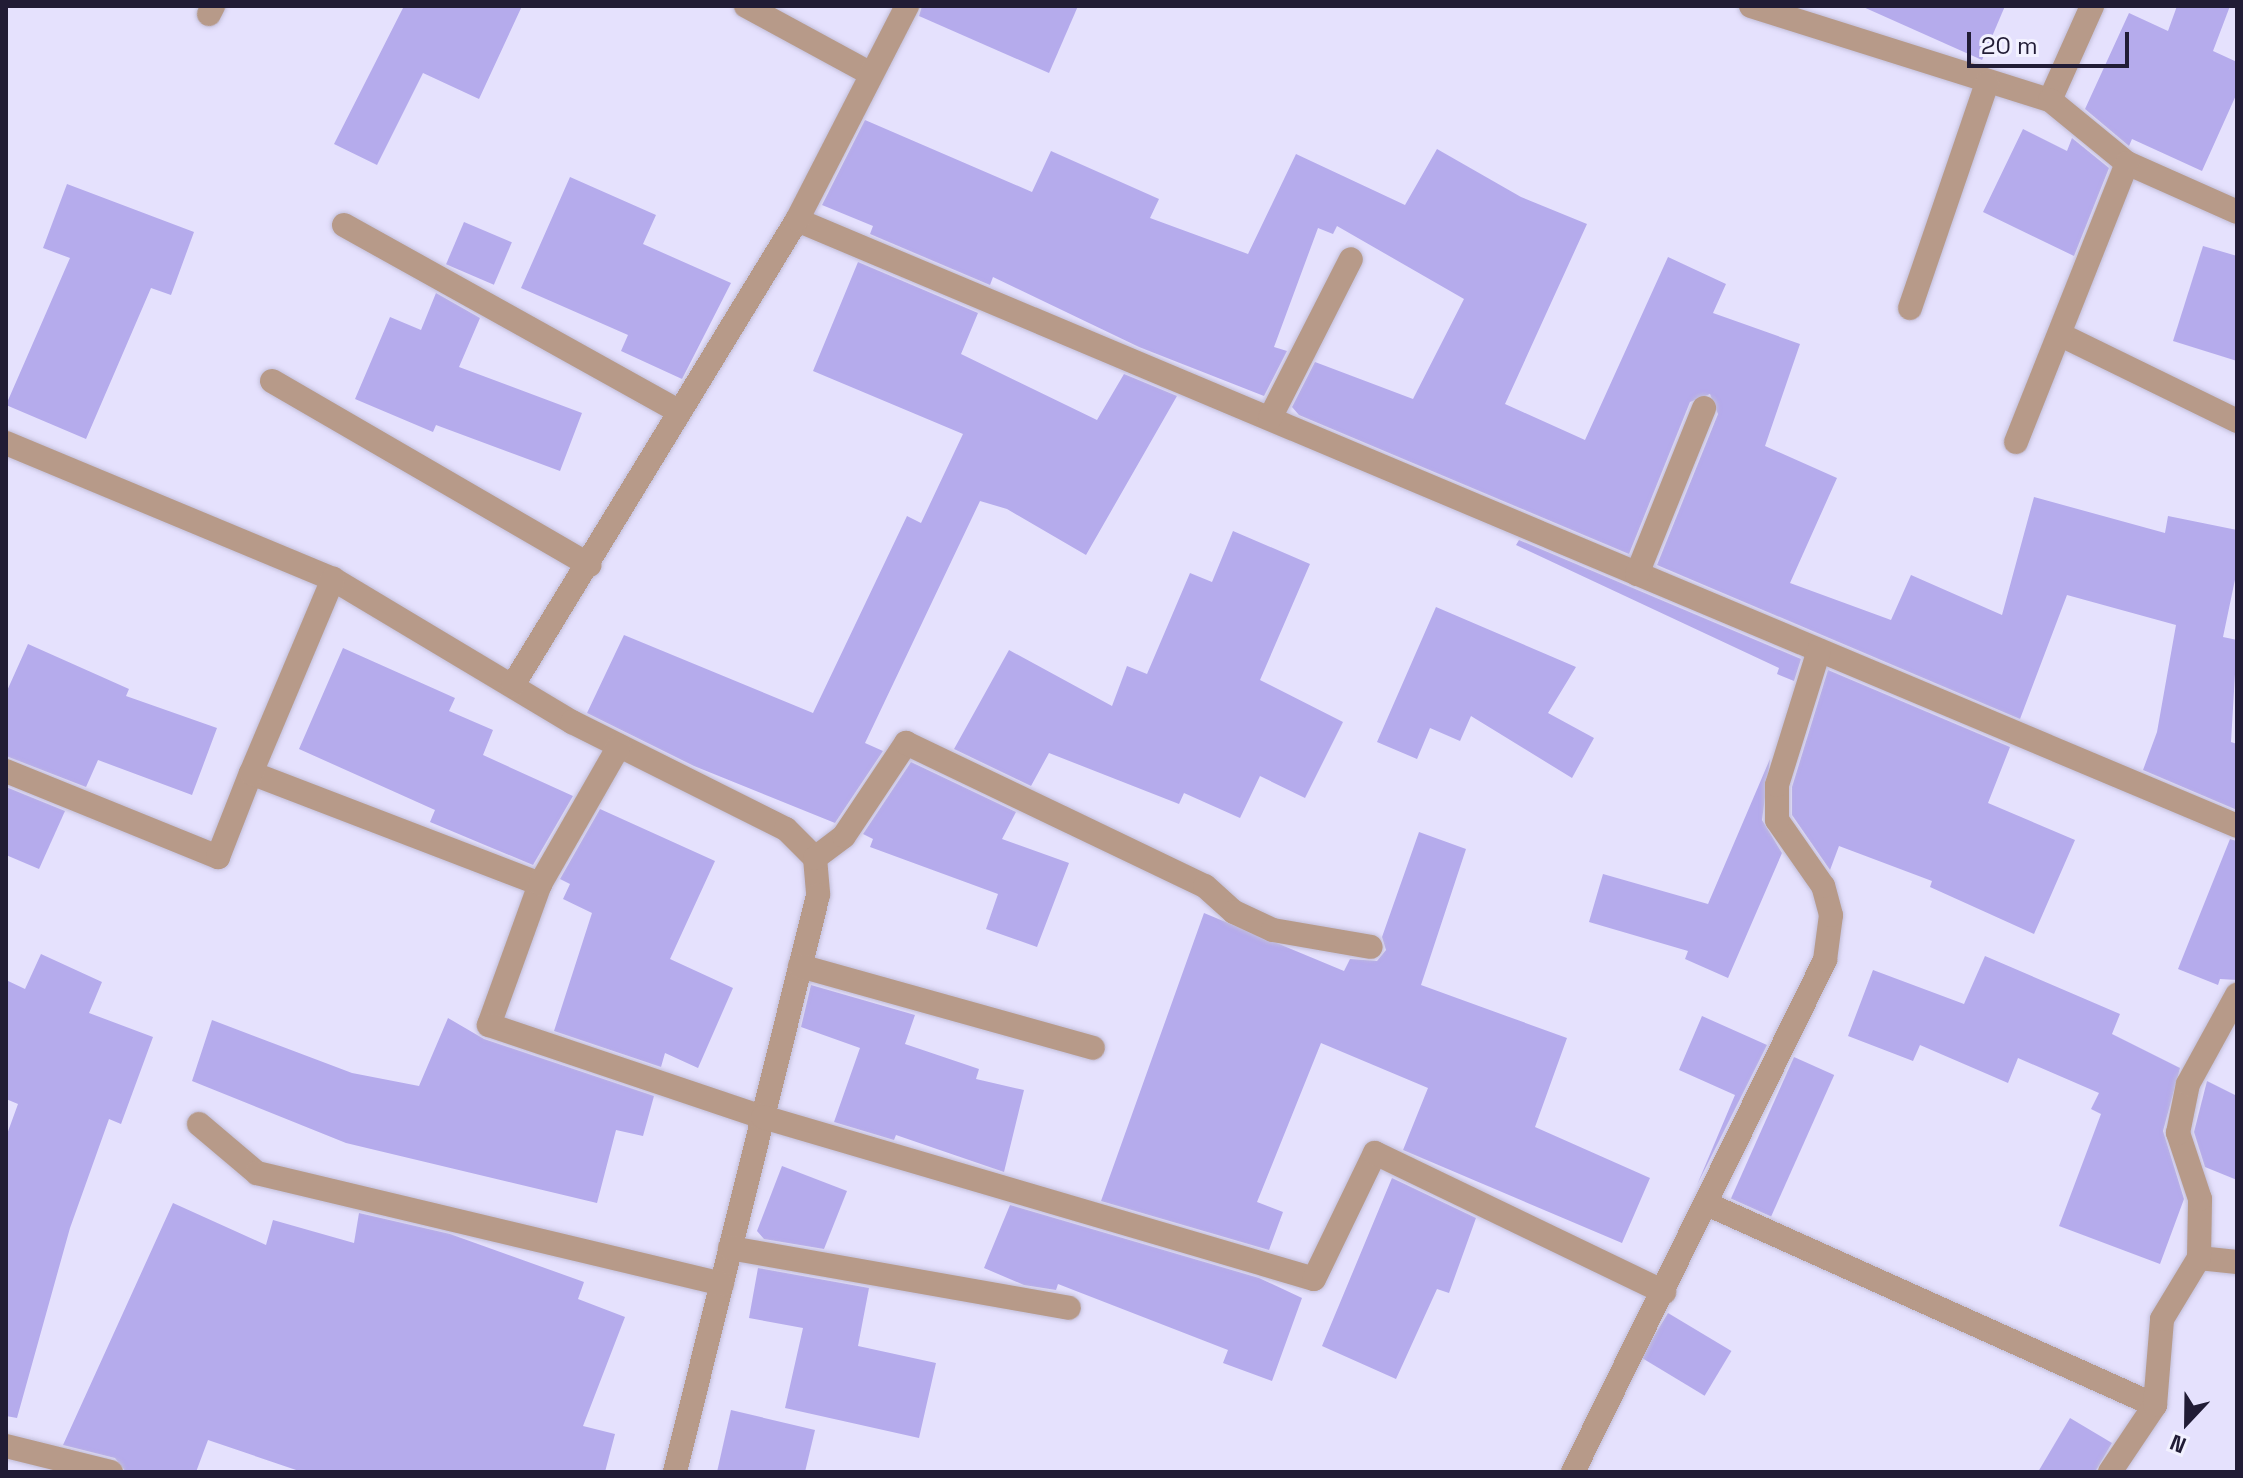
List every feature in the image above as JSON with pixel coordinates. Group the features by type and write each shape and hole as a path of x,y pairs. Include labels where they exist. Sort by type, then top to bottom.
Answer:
{"street":[{"path":"746,6 871,74"},
{"path":"513,685 589,565 677,410 797,220 907,6"},
{"path":"1751,6 1987,83 2050,100 2127,163 2237,212"},
{"path":"2050,100 2092,6"},
{"path":"1910,308 1987,83"},
{"path":"2016,442 2127,163"},
{"path":"797,220 2237,826"},
{"path":"344,225 677,410"},
{"path":"1270,418 1351,259"},
{"path":"2061,335 2237,421"},
{"path":"272,381 589,565"},
{"path":"1637,574 1704,408"},
{"path":"6,443 333,579 619,746 786,829 815,858 818,895 675,1472"},
{"path":"6,771 218,857 333,579"},
{"path":"1573,1472 1825,960 1831,915 1823,886 1777,820 1777,785 1819,650"},
{"path":"815,858 844,836 906,743 1205,886 1234,912 1273,930 1371,947"},
{"path":"619,746 540,884 489,1025 763,1117 1314,1279 1375,1153 1664,1292"},
{"path":"251,773 540,884"},
{"path":"800,966 1093,1048"},
{"path":"2110,1472 2155,1405 2162,1319 2199,1258 2200,1199 2178,1133 2188,1084 2236,999"},
{"path":"199,1124 257,1173 722,1284"},
{"path":"1707,1204 2155,1405"},
{"path":"730,1248 1069,1308"},
{"path":"2199,1258 2237,1262"},
{"path":"6,1446 63,1466 111,1472"}],"building":[{"path":"404,6 522,6 479,99 423,73 377,165 334,144"},
{"path":"922,6 1078,6 1049,73 919,16"},
{"path":"1861,6 2005,6 1982,60"},
{"path":"2177,6 2230,6 2213,51 2237,62 2237,93 2202,171 2132,139 2129,146 2085,109 2129,13 2168,31"},
{"path":"865,120 1032,192 1051,151 1159,199 1150,218 1248,254 1296,154 1405,205 1437,149 1521,197 1587,224 1505,404 1585,440 1668,257 1726,284 1713,313 1800,344 1765,446 1837,478 1790,583 1891,620 1911,575 2002,615 2034,497 2165,533 2168,516 2237,530 2237,570 2223,637 2237,640 2231,742 2237,744 2237,810 2143,770 2157,732 2176,625 2067,595 2020,719 1657,565 1718,414 1710,394 1690,402 1629,554 1299,415 1292,407 1315,362 1413,399 1464,299 1337,226 1333,234 1318,228 1274,347 1287,351 1264,396 1139,347 993,277 990,285 870,234 873,226 822,205"},
{"path":"2023,129 2067,151 2072,138 2109,168 2074,256 1983,212"},
{"path":"570,177 656,215 643,244 731,283 682,379 621,351 628,335 521,288"},
{"path":"67,184 194,232 171,295 151,288 86,439 6,405 70,258 43,248"},
{"path":"464,222 512,242 494,285 446,264"},
{"path":"2203,246 2237,256 2237,361 2173,341"},
{"path":"858,262 978,313 961,354 1097,420 1124,374 1177,396 1086,555 1007,509 980,501 865,743 883,751 835,823 694,766 587,713 624,635 813,713 907,516 921,523 963,434 813,371"},
{"path":"436,293 480,318 459,367 582,413 560,471 436,425 433,432 355,399 390,317 421,330"},
{"path":"1233,531 1310,564 1260,680 1343,722 1305,798 1260,776 1240,818 1184,793 1179,804 1049,753 1031,786 954,749 1009,650 1112,706 1127,666 1147,674 1190,573 1212,582"},
{"path":"1519,540 1801,659 1794,681 1777,674 1779,668 1516,545"},
{"path":"1436,607 1576,667 1548,713 1594,738 1572,778 1471,716 1460,741 1430,728 1417,759 1377,742"},
{"path":"28,644 129,689 126,696 217,728 192,795 98,760 86,787 6,756 6,693"},
{"path":"343,648 455,698 449,711 493,730 483,755 573,796 533,865 430,822 435,810 299,749"},
{"path":"1828,670 2010,747 1988,803 2075,840 2034,934 1930,887 1932,881 1839,846 1830,870 1792,815 1792,787"},
{"path":"1770,759 1762,820 1782,853 1728,978 1685,959 1688,951 1589,922 1603,874 1708,904"},
{"path":"911,762 1016,812 1002,839 1069,863 1037,947 986,929 998,894 870,847 873,839 863,834"},
{"path":"6,787 65,811 39,869 6,855"},
{"path":"600,809 715,861 670,959 733,988 698,1068 665,1053 661,1067 554,1031 592,913 563,899 570,884 560,879"},
{"path":"1419,832 1466,849 1421,985 1567,1038 1535,1127 1650,1178 1622,1243 1403,1150 1428,1088 1321,1043 1257,1202 1283,1212 1269,1250 1101,1201 1204,913 1344,971 1350,959 1377,961 1386,950 1382,937"},
{"path":"2230,839 2237,841 2237,980 2220,979 2218,985 2178,969"},
{"path":"41,954 102,982 89,1013 153,1037 121,1124 109,1119 70,1228 17,1418 6,1416 6,1137 18,1104 6,1099 6,980 25,989"},
{"path":"1985,956 2120,1014 2112,1034 2180,1068 2163,1131 2184,1199 2160,1264 2059,1226 2101,1114 2091,1109 2099,1093 2018,1058 2008,1083 1920,1045 1913,1061 1848,1036 1873,970 1964,1004"},
{"path":"811,985 915,1015 905,1044 979,1069 976,1079 1024,1090 1004,1172 896,1135 894,1140 834,1122 860,1048 801,1027"},
{"path":"1702,1016 1767,1045 1697,1185 1735,1095 1679,1070"},
{"path":"448,1018 484,1039 654,1096 643,1136 616,1130 597,1203 346,1143 192,1081 212,1020 352,1073 419,1086"},
{"path":"1794,1057 1834,1075 1771,1216 1731,1199"},
{"path":"2207,1081 2237,1096 2237,1180 2205,1167 2194,1132"},
{"path":"782,1166 847,1191 824,1249 764,1239 757,1231"},
{"path":"1392,1178 1476,1218 1449,1293 1437,1289 1396,1379 1322,1346"},
{"path":"173,1203 266,1245 273,1220 354,1243 359,1213 450,1234 584,1282 578,1299 625,1317 583,1426 615,1434 605,1472 302,1472 208,1440 196,1472 126,1472 115,1458 63,1445"},
{"path":"1010,1205 1259,1278 1302,1298 1272,1381 1223,1363 1228,1350 1058,1284 1056,1290 1024,1285 984,1268"},
{"path":"758,1268 869,1288 858,1346 936,1363 919,1438 785,1408 803,1328 749,1318"},
{"path":"1668,1313 1731,1351 1705,1396 1641,1358"},
{"path":"731,1410 815,1430 805,1472 717,1472"},
{"path":"2070,1418 2112,1443 2095,1472 2038,1472"}]}
